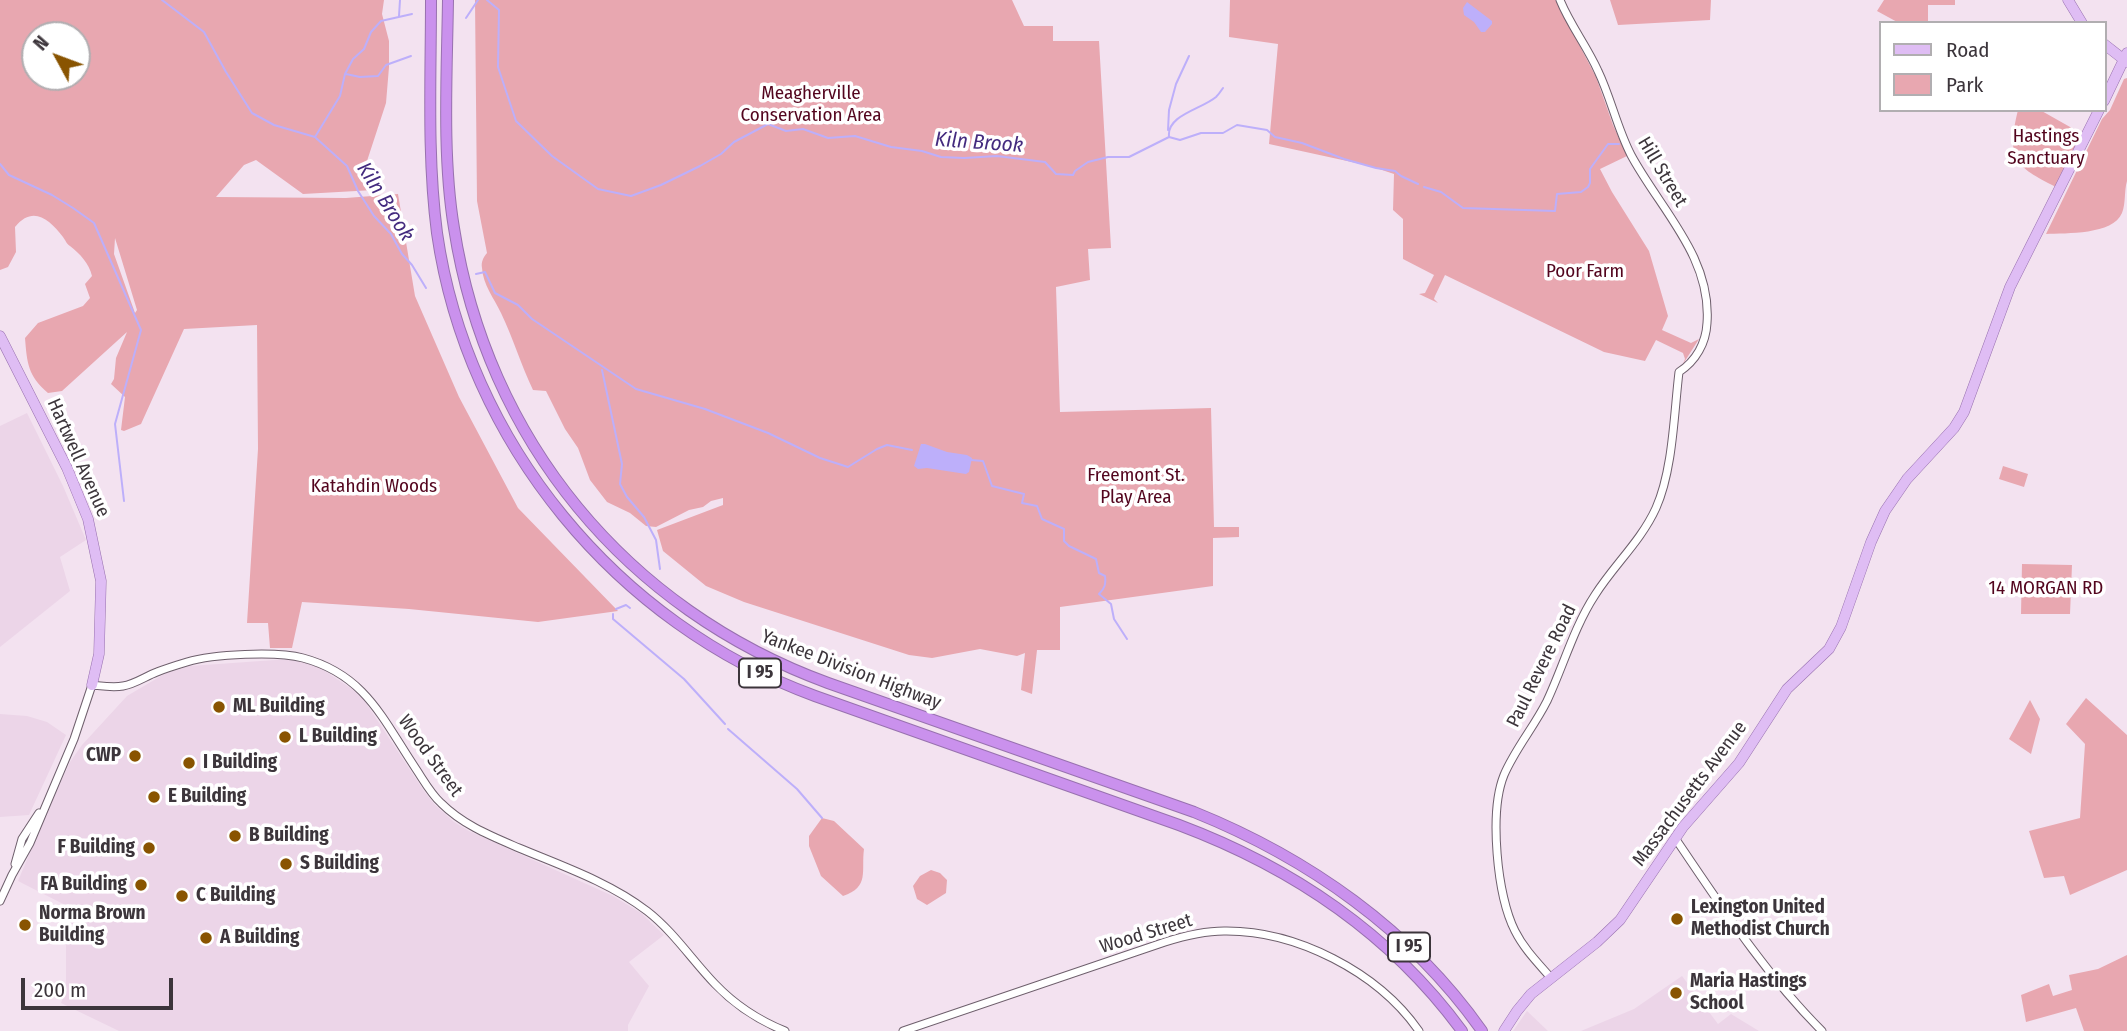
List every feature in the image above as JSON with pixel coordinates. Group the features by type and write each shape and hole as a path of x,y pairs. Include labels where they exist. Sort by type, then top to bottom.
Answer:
{"highway":[{"name":"Yankee Division Highway","path":"431,0 433,198 444,270 462,333 481,383 515,448 560,513 603,560 664,615 758,673 1188,828 1269,865 1328,901 1374,937 1417,977 1462,1031"},
{"name":"Yankee Division Highway","path":"448,0 450,199 460,264 474,316 502,389 533,446 571,500 626,560 697,617 768,659 819,680 1185,809 1275,850 1335,887 1398,936 1441,979 1482,1031"}],"main road":[{"path":"2068,0 2081,21"},
{"path":"2106,45 2126,58 2106,97"},
{"name":"Massachusetts Avenue","path":"1504,1031 1523,1004 1620,920 1675,838 1740,763 1787,690 1836,638 1885,511 1907,479 1954,428 1970,400 2010,287 2098,112"},
{"name":"Hartwell Avenue","path":"0,336 67,468 88,519 101,582 99,654 92,685"}],"street":[{"name":"Hill Street","path":"1560,0 1569,22 1596,67 1630,154 1691,250 1701,274 1707,299 1707,326 1703,342 1691,363 1679,372"},
{"name":"Paul Revere Road","path":"1551,978 1522,943 1505,902 1496,830 1500,786 1514,756 1542,712 1590,602 1609,572 1642,533 1656,508 1667,470 1679,372"},
{"name":"Wood Street","path":"92,685 127,685 191,660 226,657 286,655 333,668 354,682 365,695 434,795 452,813 493,837 596,881 629,899 662,924 716,985 737,1004 757,1018 785,1031"},
{"name":"Hartwell Avenue","path":"12,875 30,843 74,739 92,685"},
{"name":"Hartwell Avenue","path":"12,875 22,839 46,802"},
{"path":"1675,838 1761,959 1822,1031"},
{"path":"0,901 12,875"},
{"name":"Wood Street","path":"903,1031 1171,940 1205,932 1230,931 1260,933 1280,938 1351,968 1387,994 1419,1031"}],"shaded area":[{"path":"1467,2 1492,21 1485,32 1481,32 1474,22 1464,15 1463,8"},
{"path":"27,413 86,540 60,557 70,591 0,647 0,426"},
{"path":"921,444 967,455 972,458 969,472 966,474 918,469 914,466"},
{"path":"289,659 319,667 364,700 424,791 454,822 613,896 641,913 664,935 629,962 649,986 628,1025 628,1031 119,1031 61,1003 66,990 66,934 75,910 18,881 70,762 127,696 166,673 190,666"},
{"path":"0,714 27,716 47,722 66,735 29,815 0,817"},
{"name":"Maria Hastings School","path":"1682,976 1718,1024 1731,1014 1759,1031 1581,1031 1634,1009"},
{"path":"1527,1011 1548,1031 1513,1031"}],"green space":[{"name":"Katahdin Woods","path":"0,0 384,0 382,14 389,41 386,103 367,161 374,190 303,194 256,160 244,165 216,197 346,198 398,194 415,296 459,397 518,508 618,611 538,622 302,602 292,648 270,648 268,623 247,623 258,449 257,325 184,329 141,424 124,431 121,430 125,397 111,384 116,358 127,332 62,391 48,393 32,375 28,362 25,338 38,323 83,306 90,298 85,284 92,276 84,259 52,225 34,216 22,220 15,227 16,252 8,267 0,270","holes":["115,238 137,310 135,313 114,254"]},
{"path":"475,0 1012,0 1024,26 1053,26 1053,41 1099,41 1111,248 1088,249 1090,280 1056,287 1060,412 1211,408 1214,527 1239,527 1239,537 1213,538 1213,586 1060,607 1060,650 1037,650 1032,694 1021,690 1025,653 1017,656 980,649 932,658 909,655 744,602 706,586 663,551 657,530 723,505 723,498 689,510 656,527 646,526 630,513 607,502 590,480 578,448 546,391 533,390 487,286 482,266 487,253 477,201"},
{"name":"Poor Farm","path":"1230,0 1558,0 1596,77 1627,156 1600,169 1649,251 1668,316 1662,330 1691,343 1699,339 1683,364 1683,353 1656,340 1645,361 1604,352 1445,275 1434,299 1438,303 1419,294 1425,293 1434,275 1403,259 1403,219 1393,210 1394,174 1370,166 1269,144 1278,44 1229,37"},
{"path":"1610,0 1711,0 1710,20 1618,25"},
{"path":"1884,0 1955,0 1955,5 1928,5 1928,21 1895,21 1877,11"},
{"path":"2127,78 2127,181 2122,213 2117,220 2099,229 2046,234 2102,119 2110,110 2124,79"},
{"name":"Hastings Sanctuary","path":"2018,112 2044,112 2086,136 2060,189 2033,175 2018,161 2014,152 2014,127"},
{"path":"2003,466 2028,474 2024,487 1999,479"},
{"name":"14 MORGAN RD","path":"2022,564 2072,565 2070,614 2021,614"},
{"path":"2086,698 2127,735 2127,870 2070,895 2064,876 2044,878 2029,831 2080,818 2085,744 2066,724"},
{"path":"2030,700 2040,719 2031,754 2009,739"},
{"path":"822,818 834,821 864,849 861,883 843,896 821,876 809,846 809,836"},
{"path":"931,870 940,873 947,880 946,893 927,905 917,899 913,886 920,876"},
{"path":"2127,955 2127,1031 2084,1031 2076,1008 2026,1022 2021,995 2049,984 2053,996 2072,990 2069,975 2098,969"}],"waterway":[{"name":"Kiln Brook","path":"162,0 204,32 252,113 274,125 315,137 340,96 345,74 353,59 364,49 371,32 381,21 412,14"},
{"path":"399,16 400,0"},
{"name":"Kiln Brook","path":"466,18 478,0"},
{"name":"Kiln Brook","path":"487,0 499,10 498,67 516,121 552,156 598,189 631,196 700,166 721,154 734,142 768,124 786,131 803,129 828,138 855,136 891,147 922,151 941,157 997,156 1045,162 1056,174 1073,175 1088,162 1108,157 1129,157 1169,137 1180,140 1201,133 1223,133 1237,125 1267,130 1275,137 1302,143 1344,159 1395,171 1418,184"},
{"name":"Kiln Brook","path":"346,74 360,77 378,76 386,65 411,56"},
{"path":"1168,130 1169,110 1176,84 1189,56"},
{"path":"1169,136 1170,129 1179,118 1216,97 1223,88"},
{"name":"Kiln Brook","path":"316,138 347,166 358,191 374,216 391,234 426,288"},
{"name":"Kiln Brook","path":"1424,187 1441,192 1463,208 1555,211 1557,194 1581,192 1588,187 1590,169 1608,144 1619,144"},
{"path":"0,164 9,175 52,195 94,223 141,330 115,424 124,501"},
{"name":"Kiln Brook","path":"476,274 485,272 495,293 518,305 532,319 636,389 705,409 768,433 820,458 848,467 887,445 912,450"},
{"path":"602,370 622,464 620,484 644,517 656,540 660,569"},
{"name":"Kiln Brook","path":"971,460 983,461 992,486 1024,494 1022,503 1037,506 1042,519 1064,529 1064,541 1069,546 1096,559 1099,573 1105,576 1104,588 1099,594 1111,604 1114,619 1127,639"},
{"path":"616,609 626,605 630,608"},
{"path":"613,614 613,619 684,679 725,724"},
{"path":"728,729 797,789 822,818"}],"place":[{"name":"ML Building","path":"219,707"},
{"name":"L Building","path":"285,737"},
{"name":"CWP","path":"135,756"},
{"name":"I Building","path":"189,763"},
{"name":"E Building","path":"154,797"},
{"name":"B Building","path":"235,836"},
{"name":"F Building","path":"149,848"},
{"name":"S Building","path":"286,864"},
{"name":"FA Building","path":"141,885"},
{"name":"C Building","path":"182,896"},
{"name":"Lexington United Methodist Church","path":"1677,919"},
{"name":"Norma Brown Building","path":"25,925"},
{"name":"A Building","path":"206,938"},
{"name":"Maria Hastings School","path":"1676,993"}],"park label":[{"name":"Meagherville Conservation Area","path":"811,105"},
{"name":"Freemont St. Play Area","path":"1136,487"}]}
